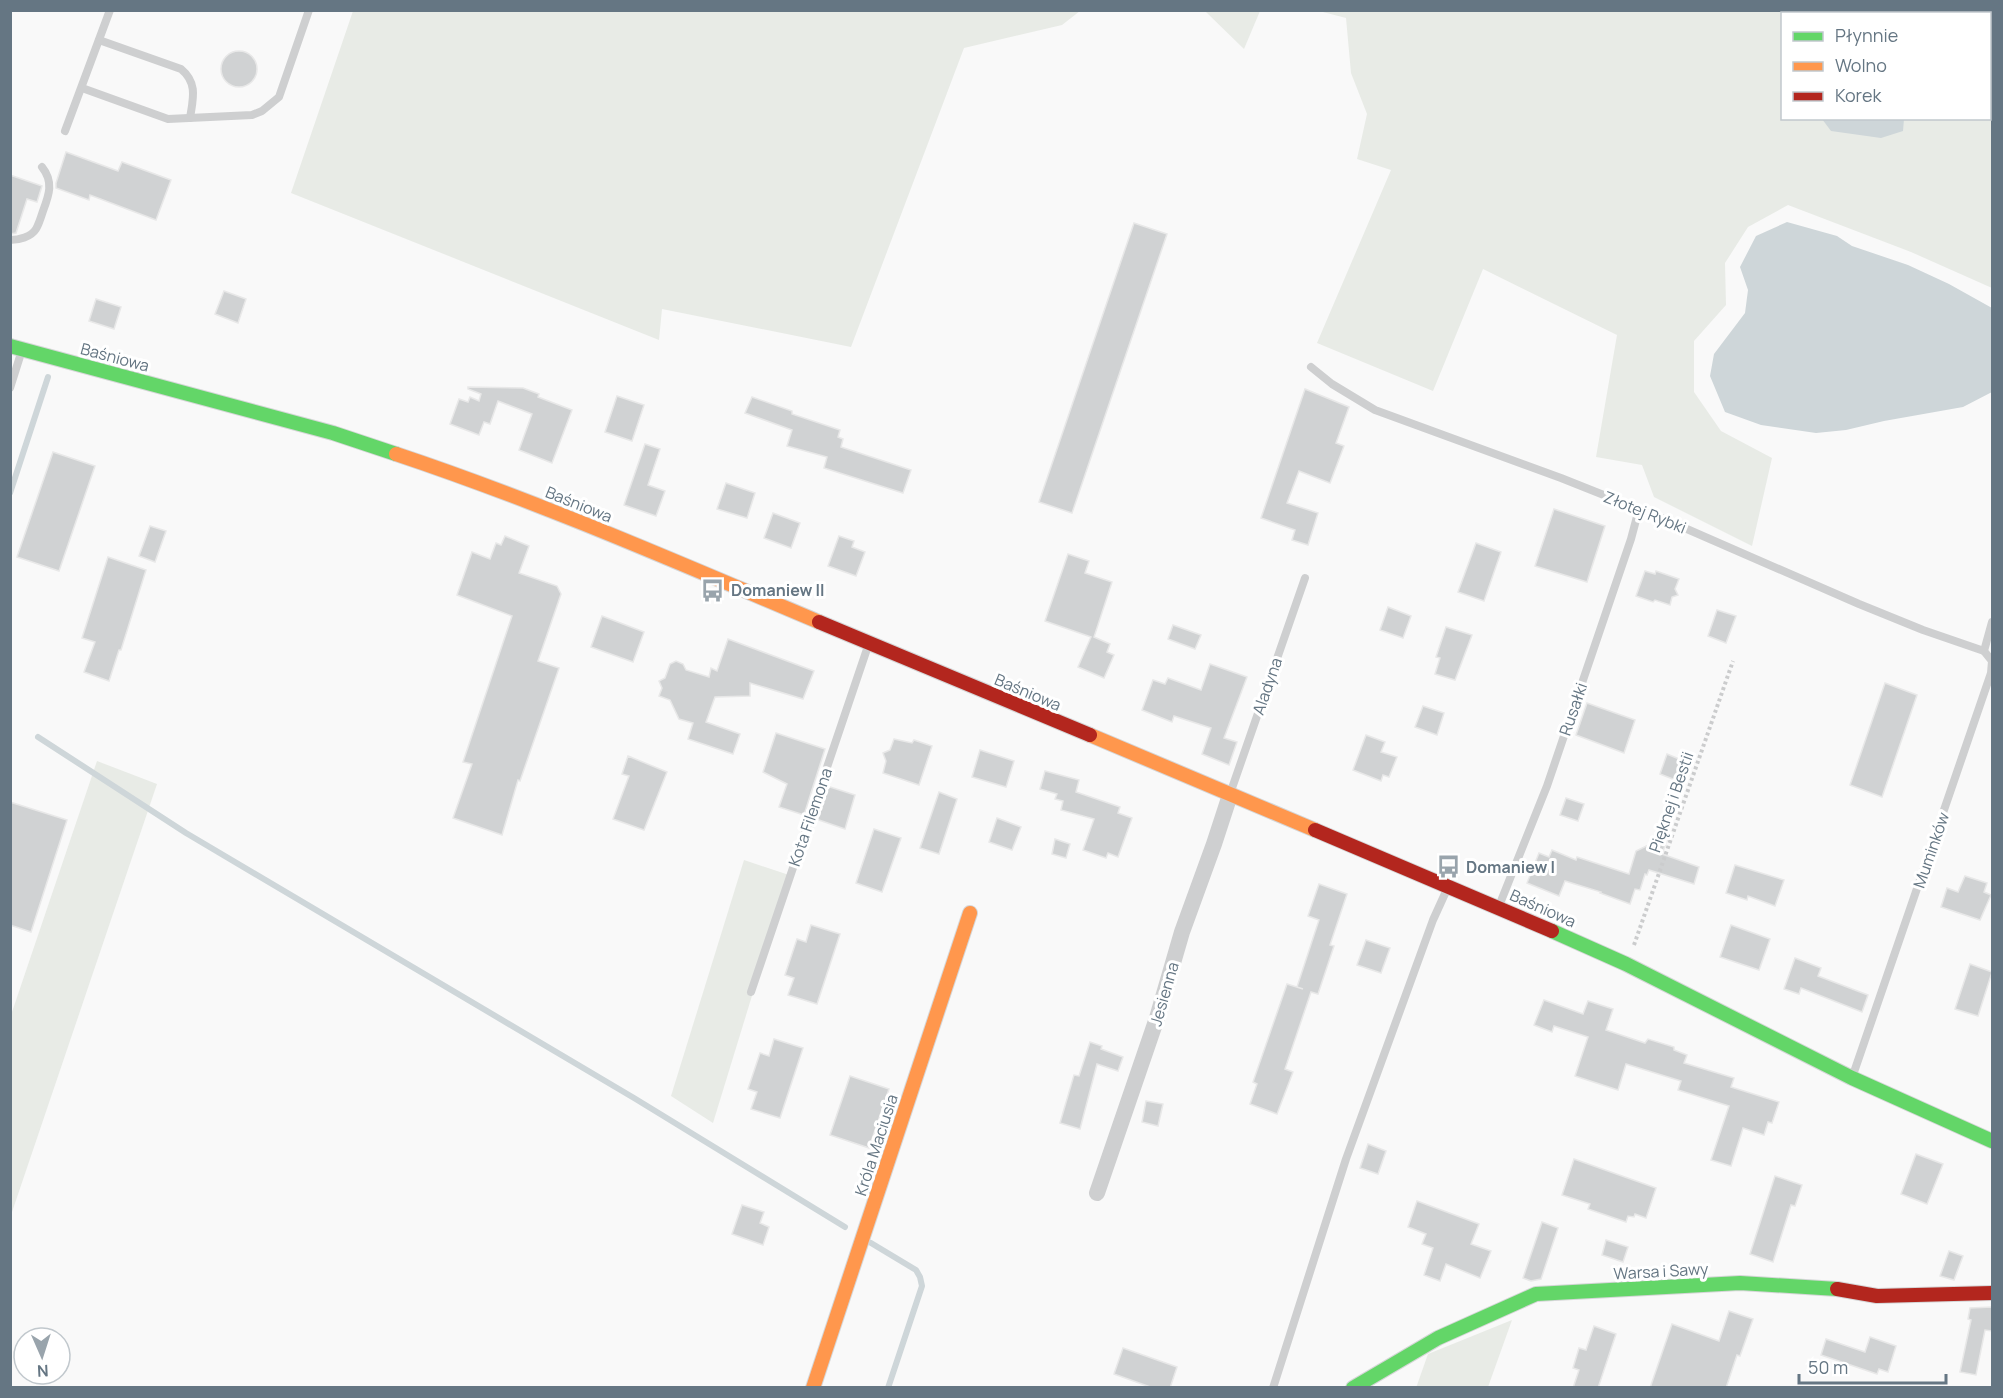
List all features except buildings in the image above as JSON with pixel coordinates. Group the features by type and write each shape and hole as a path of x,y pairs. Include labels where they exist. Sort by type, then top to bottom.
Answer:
{"main road":[{"name":"Baśniowa","path":"16,347 333,433 477,481 603,531 1499,907 1631,967 1852,1078 1992,1141"},
{"name":"Króla Maciusia","path":"813,1388 970,913"},
{"name":"Warsa i Sawy","path":"1353,1388 1438,1338 1536,1294 1740,1283 1824,1287 1877,1296 1992,1293"}],"street":[{"name":"Jesienna","path":"1097,1193 1158,1018 1182,932 1230,795"}],"lane":[{"path":"65,131 110,10"},
{"path":"82,88 168,119 252,115 271,105 279,97 309,10"},
{"path":"99,40 182,69 188,74 194,89 190,118"},
{"path":"10,240 22,238 35,230 50,188 47,174 42,167"},
{"path":"10,388 16,347"},
{"name":"Złotej Rybki","path":"1311,367 1332,384 1375,410 1561,478 1869,608 1984,651"},
{"name":"Rusałki","path":"1499,907 1547,786 1631,539 1639,509"},
{"name":"Aladyna","path":"1230,795 1305,578"},
{"name":"Muminków","path":"1852,1078 1991,673 1992,661 1984,651 1992,622"},
{"name":"Kota Filemona","path":"751,992 870,642"},
{"path":"1273,1388 1346,1159 1433,920 1449,886"}],"path":[{"name":"Pięknej i Bestii","path":"1632,951 1733,661"}],"shaded area":[{"path":"353,10 1080,11 1062,25 964,48 851,347 662,309 659,340 291,193"},
{"path":"1205,11 1260,11 1244,49"},
{"path":"1319,11 1992,11 1992,288 1911,252 1788,205 1748,227 1725,263 1726,305 1694,341 1694,392 1721,431 1772,458 1752,546 1654,497 1642,465 1596,457 1617,335 1483,269 1433,391 1317,343 1391,170 1357,159 1367,114 1351,73 1346,18"},
{"path":"1823,120 1904,120 1903,131 1881,138 1831,131"},
{"path":"1787,222 1837,236 1852,246 1908,265 1992,308 1992,392 1963,407 1846,430 1816,433 1761,425 1725,412 1710,376 1714,354 1745,313 1748,290 1740,267 1756,236"},
{"path":"97,761 157,784 11,1215 11,1015"},
{"path":"744,860 789,875 713,1123 671,1096"},
{"path":"1512,1320 1488,1387 1416,1388 1428,1354"}],"waterway":[{"path":"10,493 48,377"},
{"path":"38,737 186,833 634,1098 845,1227"},
{"path":"871,1243 916,1270 922,1286 888,1388"}],"traffic: fast":[{"path":"10,346 333,433 396,454"},
{"path":"1552,931 1626,964 1852,1078 1992,1141"},
{"path":"1353,1388 1438,1338 1536,1294 1740,1283 1837,1289"}],"traffic: slow":[{"path":"396,454 556,513 819,622"},
{"path":"1090,735 1315,830"},
{"path":"813,1388 970,913"}],"traffic: jam":[{"path":"819,622 1090,735"},
{"path":"1315,830 1552,931"},
{"path":"1837,1289 1877,1296 1992,1293"}],"place":[{"name":"Domaniew II","path":"713,590"},
{"name":"Domaniew I","path":"1448,867"}]}
